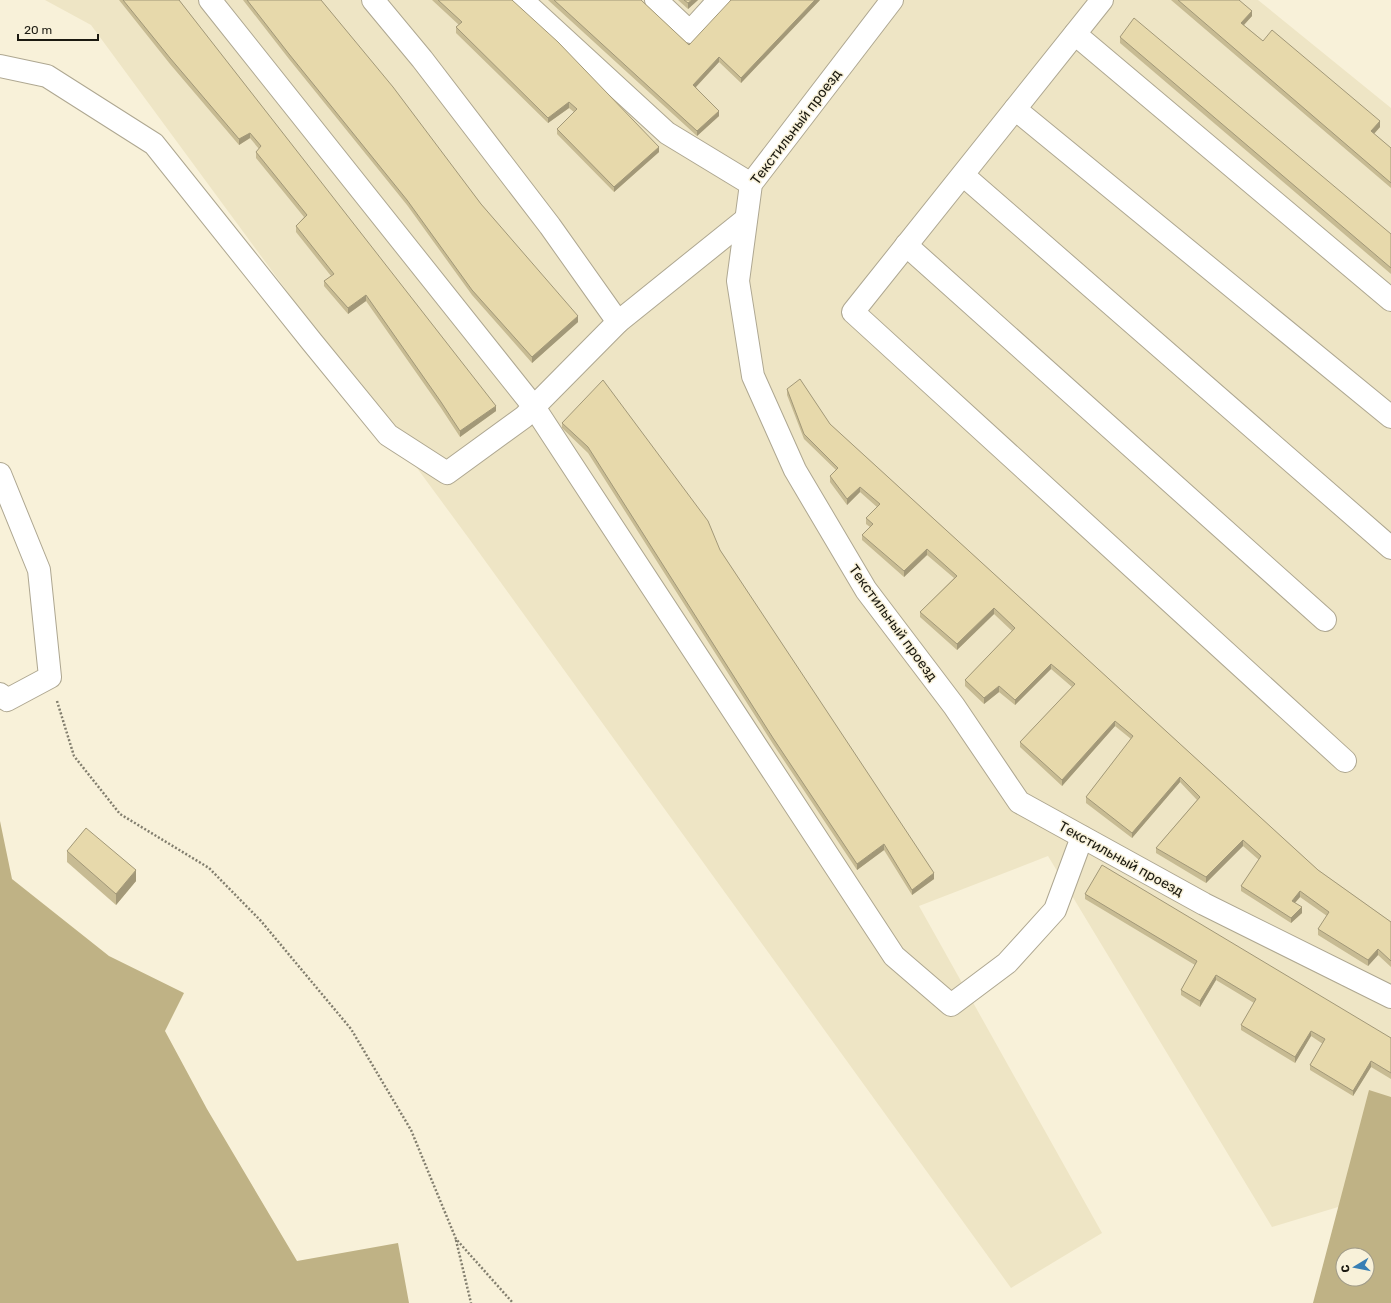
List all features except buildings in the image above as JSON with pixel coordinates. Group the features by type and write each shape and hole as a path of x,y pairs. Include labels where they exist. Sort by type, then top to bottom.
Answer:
{"street":[{"path":"210,0 534,407 894,956 951,1005 1007,963 1055,910 1082,837"},
{"path":"372,0 422,59 545,220 618,322"},
{"path":"522,0 667,133 751,184"},
{"path":"656,0 690,32 719,0"},
{"name":"Текстильный проезд","path":"892,0 751,184 738,281 753,376 795,470 866,590 954,706 1019,802 1204,904 1391,998"},
{"path":"1102,0 853,312 1345,761"},
{"path":"1075,34 1391,300"},
{"path":"0,66 47,76 154,144 388,435 447,473 524,417 618,322 746,218"},
{"path":"1015,109 1391,417"},
{"path":"963,175 1391,548"},
{"path":"906,245 1325,620"},
{"path":"0,474 39,570 50,677 7,700 0,694"}],"path":[{"path":"50,677 74,756 120,814 209,868 261,922 351,1029 411,1130 456,1239 471,1303"},
{"path":"456,1239 513,1303"}],"shaded area":[{"path":"45,0 1258,0 1391,108 1391,1191 1272,1227 1048,856 919,906 1102,1233 1011,1288 470,540 91,25"},
{"path":"0,821 12,879 109,956 184,993 165,1031 207,1109 297,1261 398,1243 409,1303 0,1303"},
{"path":"1369,1090 1391,1097 1391,1303 1313,1303"}]}
